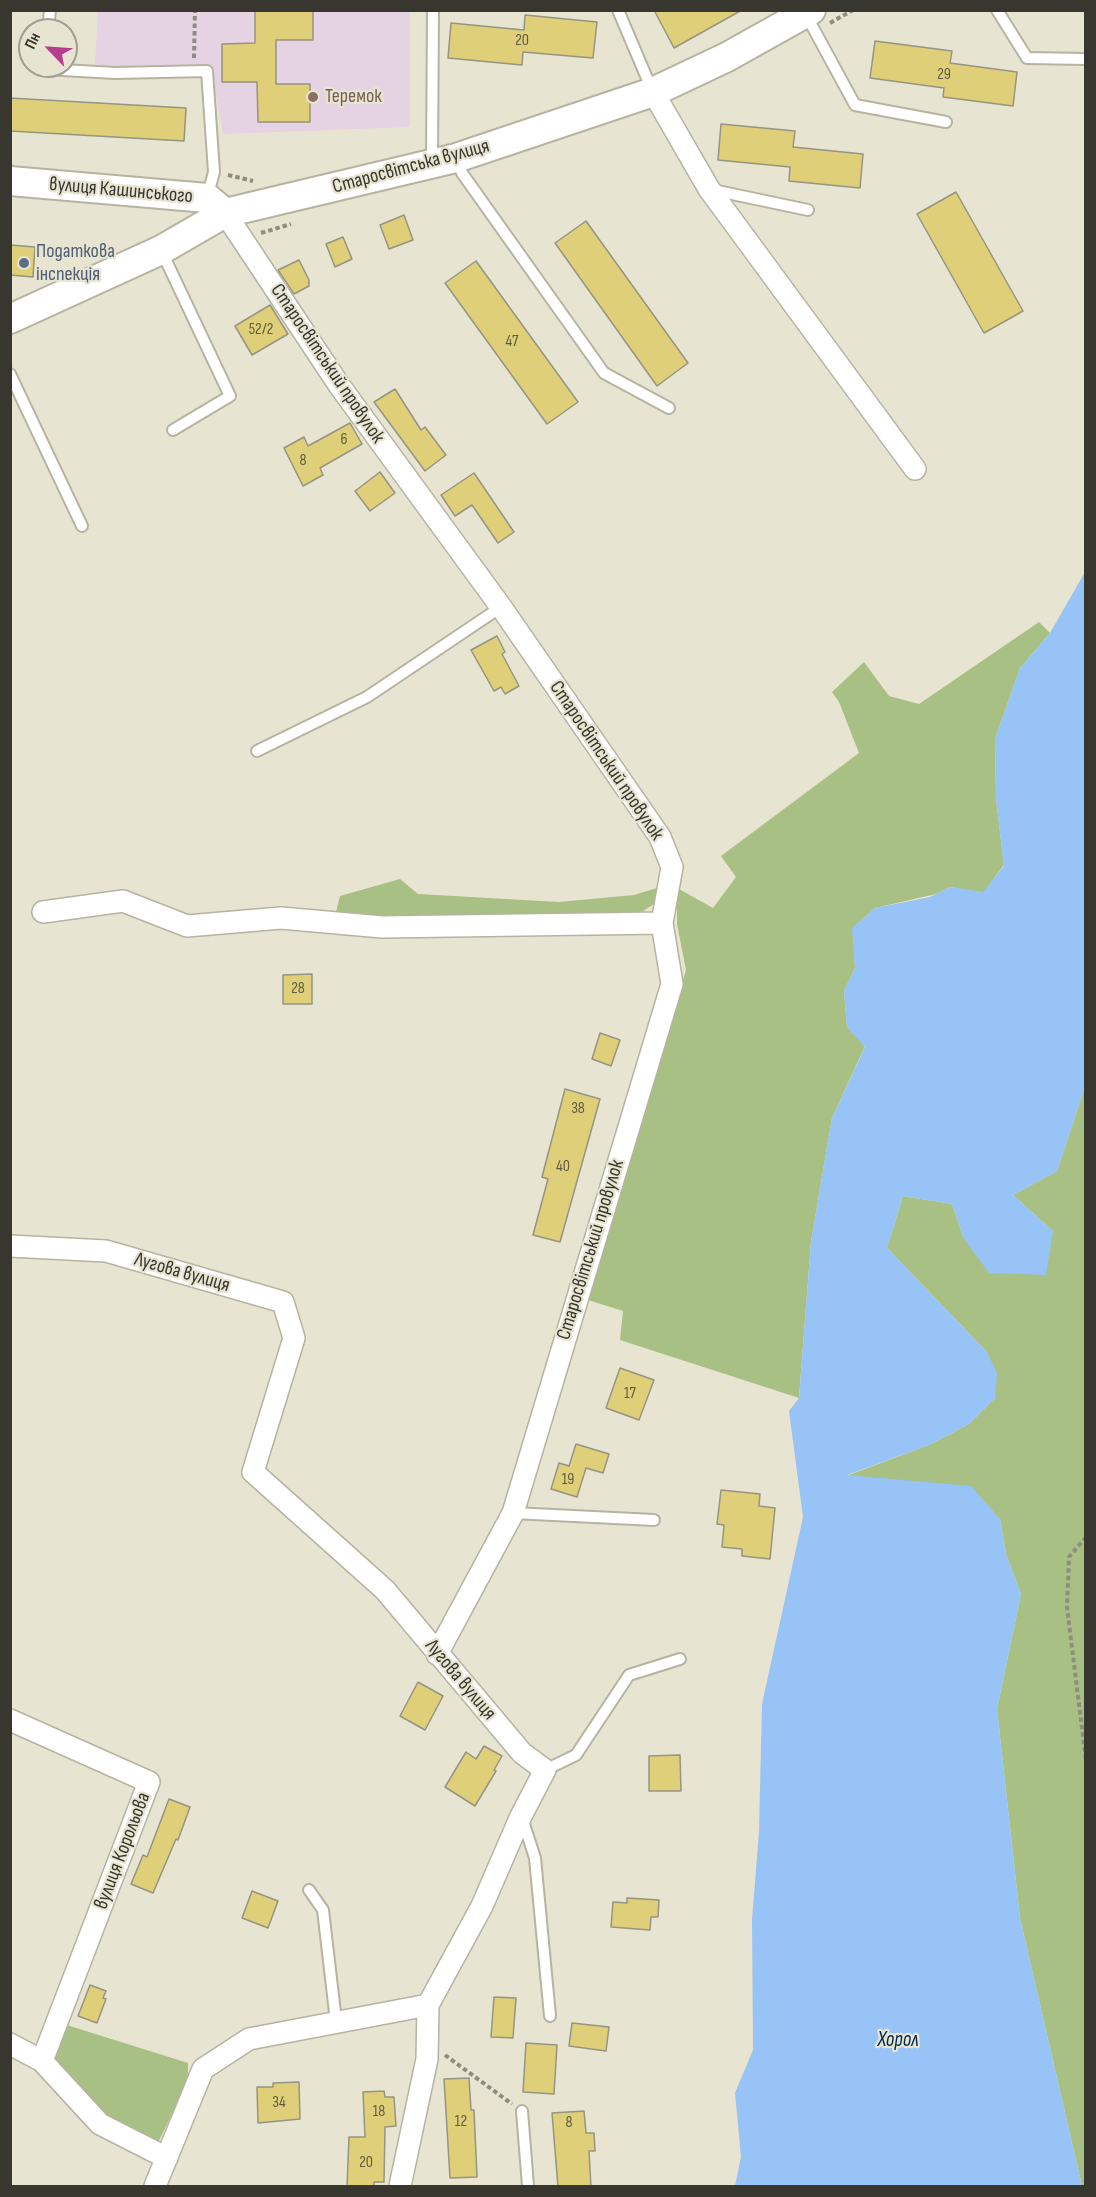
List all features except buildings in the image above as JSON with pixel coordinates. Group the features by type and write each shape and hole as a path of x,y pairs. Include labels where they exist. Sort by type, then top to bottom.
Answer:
{"street":[{"name":"Старосвітська вулиця","path":"10,319 161,250 216,194 444,161 653,92 727,57 807,12"},
{"path":"653,92 709,189 915,469"},
{"name":"вулиця Кашинського","path":"10,181 216,194"},
{"name":"Старосвітський провулок","path":"216,194 339,385 501,607 660,837 672,867 662,923 672,984 513,1513 437,1654"},
{"path":"43,912 123,901 187,926 281,918 382,927 662,923"},
{"name":"Лугова вулиця","path":"10,1246 106,1251 283,1302 294,1338 254,1472 385,1590 522,1753 545,1770"},
{"name":"вулиця Корольова","path":"10,1720 149,1782 42,2061"},
{"path":"400,2187 427,2059 428,2005 482,1906 521,1816 545,1770"},
{"path":"155,2187 203,2069 249,2039 428,2005"},
{"path":"10,2044 42,2061 100,2124 167,2158"}],"lane":[{"path":"433,10 444,161 462,173 604,373 669,408"},
{"path":"618,10 653,92"},
{"path":"997,10 1027,58 1086,60"},
{"path":"807,12 855,105 946,122"},
{"path":"78,71 115,73 207,71 216,194"},
{"path":"709,189 808,210"},
{"path":"161,250 230,396 173,430"},
{"path":"10,374 82,526"},
{"path":"258,752 367,698 501,607"},
{"path":"513,1513 654,1520"},
{"path":"545,1770 576,1755 629,1675 680,1659"},
{"path":"521,1816 535,1858 550,2016"},
{"path":"309,1890 323,1910 336,2021"},
{"path":"522,2110 528,2187"}],"path":[{"path":"194,71 195,10"},
{"path":"216,194 259,182"},
{"path":"1086,1536 1069,1557 1067,1607 1086,1761"},
{"path":"428,2043 522,2110"}],"shaded area":[{"name":"Теремок","path":"98,11 410,11 410,127 223,134 211,65 95,67"}],"green space":[{"path":"1039,622 1050,633 1020,668 995,739 996,799 1004,865 983,893 950,887 936,894 875,908 853,928 855,968 844,991 847,1027 865,1046 832,1118 811,1242 799,1398 620,1340 623,1311 588,1300 686,970 677,924 677,897 668,895 640,913 381,916 336,912 340,896 400,879 418,894 559,902 634,895 670,884 713,908 736,877 721,856 859,753 839,702 832,692 864,662 889,696 919,704"},
{"path":"1085,1087 1085,2186 1082,2186 1020,1918 997,1709 1021,1594 1006,1554 1000,1519 846,1476 929,1445 969,1424 995,1398 987,1352 887,1248 903,1196 952,1204 964,1239 1053,1231 1013,1195 1057,1171"},
{"path":"57,2022 188,2063 188,2081 154,2151 100,2124 42,2061"}],"water":[{"name":"Хорол","path":"1085,572 1085,1087 1057,1171 1013,1195 1053,1231 1046,1275 989,1273 964,1239 952,1204 903,1196 887,1248 987,1352 997,1373 995,1398 969,1424 929,1445 847,1475 971,1486 1000,1519 1006,1554 1021,1594 997,1709 1020,1918 1082,2186 735,2186 741,2157 735,2093 753,2050 752,1920 759,1832 762,1704 803,1517 789,1411 799,1398 811,1242 832,1118 865,1047 847,1027 844,991 855,968 852,928 875,908 930,897 950,887 983,892 1004,866 996,799 995,739 1020,668 1050,633"}],"place":[{"name":"Теремок","path":"313,97"},
{"name":"Податкова інспекція","path":"24,263"}]}
